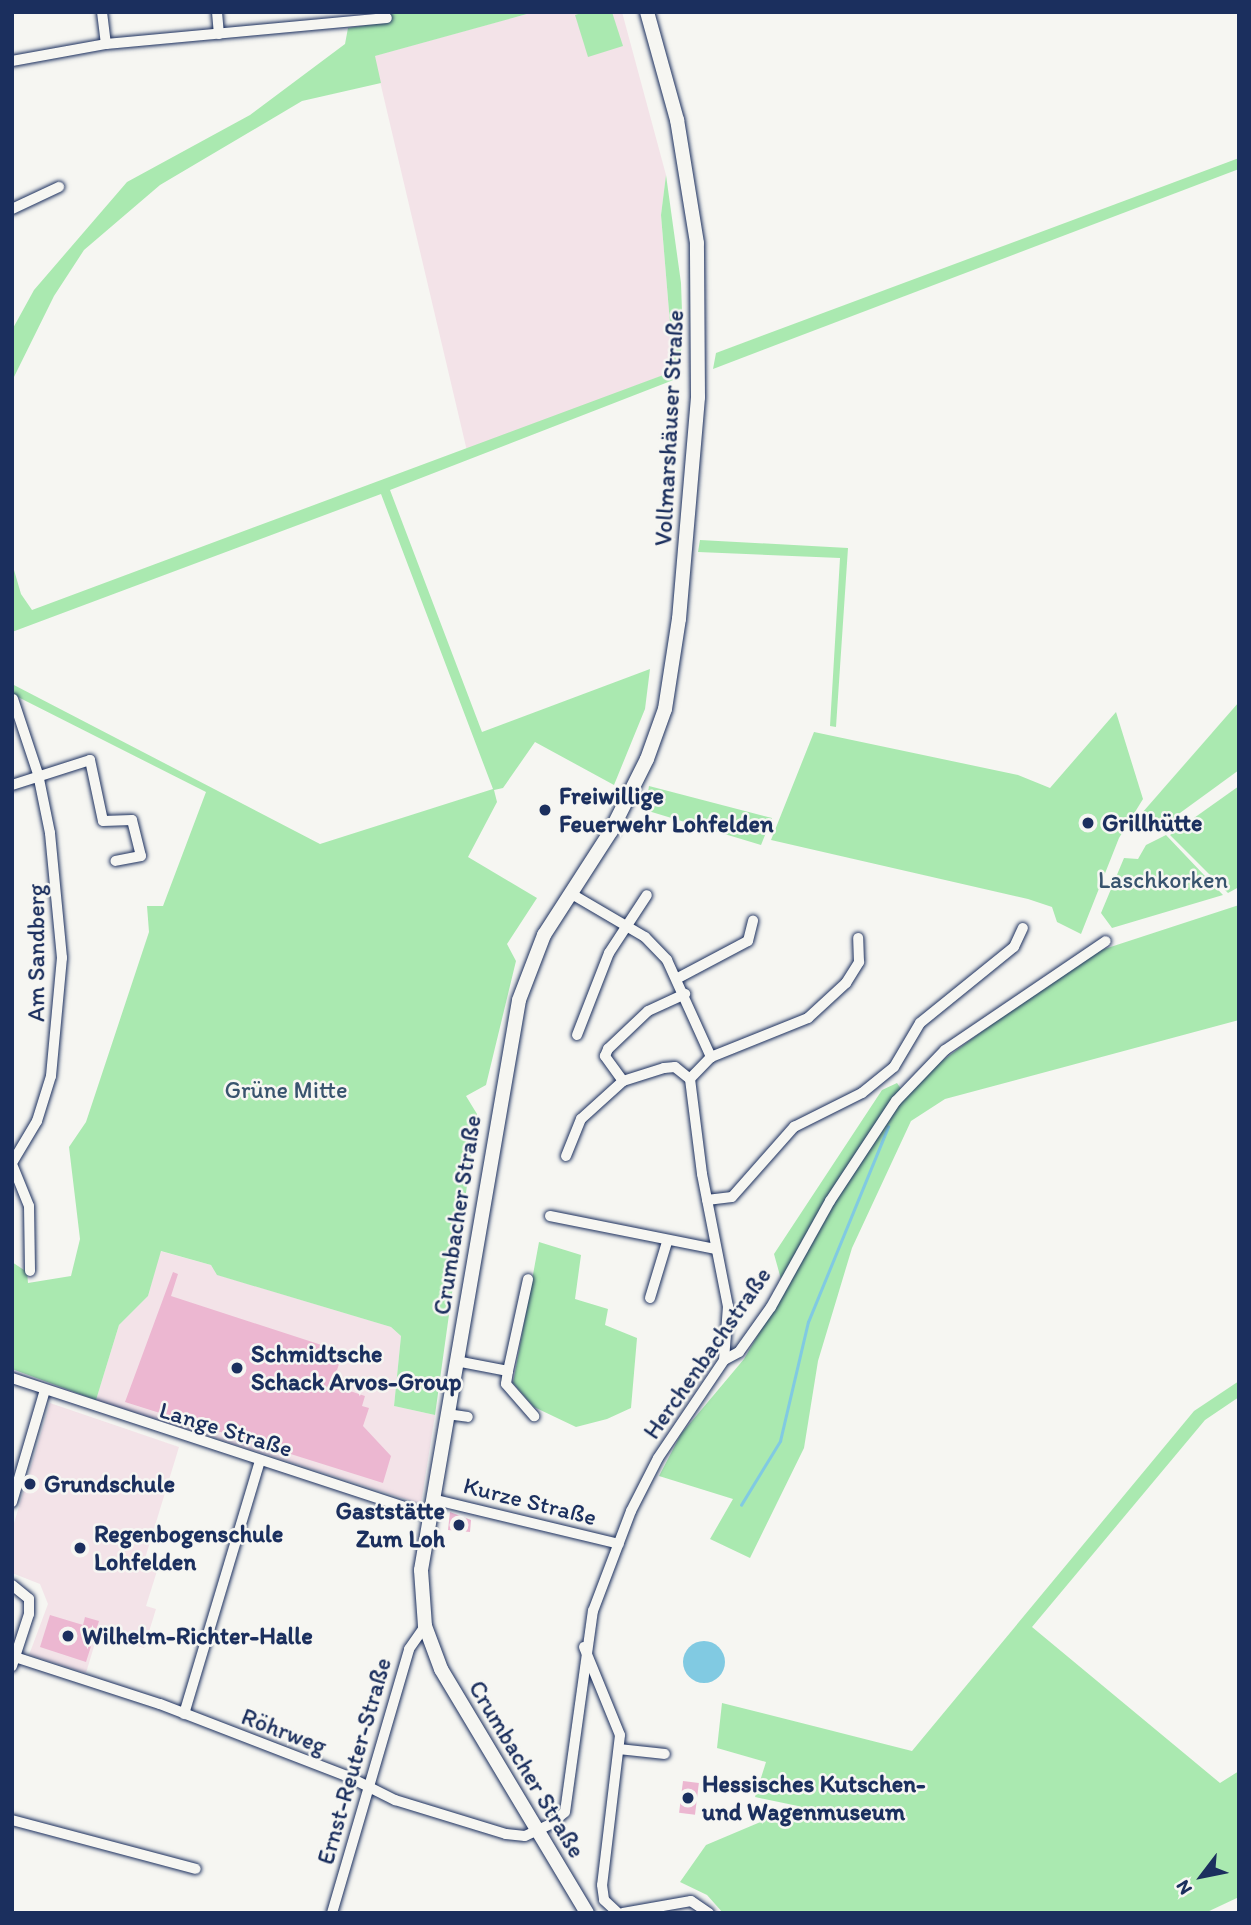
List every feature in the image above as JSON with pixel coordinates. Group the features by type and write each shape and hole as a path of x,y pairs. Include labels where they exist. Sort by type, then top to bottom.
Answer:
{"main road":[{"name":"Vollmarshäuser Straße","path":"627,802 665,709 675,645 701,328 690,187 647,12"},
{"name":"Crumbacher Straße","path":"587,1913 460,1705 425,1626 421,1570 512,1026 534,957 570,892 627,802"}],"street":[{"path":"102,12 106,44"},
{"path":"217,12 219,34"},
{"path":"12,61 106,44 387,18"},
{"path":"12,209 59,187"},
{"name":"Am Sandberg","path":"13,699 38,774 58,879 60,1013 51,1076 37,1121 12,1164 29,1206 30,1271"},
{"path":"12,785 84,760 94,764 103,821 132,820 141,856 115,861"},
{"path":"570,892 645,937 678,978 711,1057"},
{"path":"576,1035 593,987 626,924 647,895"},
{"path":"678,978 748,941 753,921"},
{"path":"707,1200 732,1197 794,1126 862,1093 894,1067 920,1023 1014,947 1023,928"},
{"path":"691,1079 711,1057 808,1018 846,983 859,962 858,938"},
{"name":"Herchenbachstraße","path":"539,1832 565,1812 584,1647 619,1544 658,1458 724,1360 739,1352 771,1307 830,1200 896,1101 945,1050 1086,949 1105,941"},
{"path":"623,1080 605,1056 608,1049 648,1011 685,994"},
{"path":"566,1156 581,1119 623,1080 675,1067 691,1079 707,1200 730,1326 724,1360"},
{"path":"550,1216 588,1219 667,1242 715,1249"},
{"path":"650,1298 667,1242"},
{"path":"528,1279 506,1384 534,1416"},
{"path":"456,1362 508,1371"},
{"name":"Lange Straße","path":"12,1378 429,1515"},
{"path":"12,1502 45,1390"},
{"path":"447,1414 468,1417"},
{"path":"184,1714 260,1461"},
{"name":"Kurze Straße","path":"432,1499 619,1544"},
{"path":"12,1585 29,1599 14,1661"},
{"name":"Ernst-Reuter-Straße","path":"332,1913 409,1649 425,1626"},
{"path":"584,1647 620,1734 602,1885 614,1912 691,1901 709,1913"},
{"name":"Röhrweg","path":"14,1661 184,1714 368,1786 395,1800 506,1834 539,1832"},
{"path":"618,1749 665,1754"},
{"path":"12,1819 196,1869"}],"shaded area":[{"path":"534,12 622,12 666,175 661,215 674,371 467,451 374,56"},
{"path":"160,1251 211,1265 218,1275 391,1327 401,1336 394,1406 435,1415 421,1504 96,1400 119,1325 148,1296"},
{"name":"Regenbogenschule Lohfelden","path":"50,1403 179,1447 143,1565 157,1571 146,1606 156,1609 144,1648 98,1633 86,1673 29,1655 48,1604 40,1584 12,1573 12,1530"}],"green space":[{"path":"389,12 534,12 375,56 381,83 302,101 160,185 84,250 54,296 12,381 12,330 34,290 127,182 250,115 345,44 348,28 380,23"},
{"path":"585,12 612,12 623,46 588,57 575,15"},
{"path":"1239,158 1239,169 713,369 716,353"},
{"name":"Grüne Mitte","path":"666,175 681,283 683,339 676,379 390,490 482,732 650,669 645,709 614,785 535,742 503,788 494,790 497,802 468,857 537,898 507,944 516,961 486,1085 466,1096 477,1114 435,1415 394,1406 401,1336 391,1327 217,1275 211,1265 161,1251 148,1296 119,1325 96,1400 12,1369 12,1262 27,1272 28,1283 71,1276 80,1239 69,1147 86,1122 149,932 147,906 163,906 206,792 12,694 12,684 320,844 493,789 381,494 12,632 12,563 21,594 32,610 674,371 661,215"},
{"path":"700,540 848,548 836,727 830,726 840,558 698,552"},
{"path":"1239,702 1239,770 1158,829 1142,813"},
{"path":"1116,712 1143,799 1119,838 1081,934 1057,922 1052,907 1028,899 771,840 814,732 1018,775 1050,788"},
{"path":"649,786 772,818 761,845 645,810"},
{"path":"1239,786 1239,887 1228,893 1170,835"},
{"name":"Laschkorken","path":"1166,835 1223,895 1112,928 1101,913 1124,858 1138,859 1146,845"},
{"path":"1239,905 1239,1020 945,1099 911,1121 852,1248 818,1361 804,1448 750,1558 710,1539 733,1499 659,1476 681,1434 744,1359 784,1290 774,1254 882,1090 897,1083 906,1096 935,1066 1086,955"},
{"path":"539,1242 581,1255 575,1299 608,1309 605,1325 637,1338 631,1408 607,1419 576,1427 534,1407 513,1383"},
{"path":"1239,1381 1239,1397 1205,1420 1032,1627 1220,1783 1239,1771 1239,1897 1205,1913 723,1913 707,1895 680,1882 706,1845 798,1806 755,1797 766,1762 717,1748 722,1703 912,1751 1194,1411"}],"water":[{"path":"704,1641 719,1647 725,1662 719,1677 704,1683 689,1677 683,1662 689,1647"}],"building":[{"name":"Schmidtsche Schack Arvos-Group","path":"173,1272 178,1274 171,1296 343,1352 332,1385 365,1396 362,1406 369,1408 363,1426 391,1456 383,1483 125,1402"},
{"name":"Gaststätte Zum Loh","path":"450,1512 471,1520 470,1532 448,1530"},
{"name":"Wilhelm-Richter-Halle","path":"50,1615 83,1625 85,1617 99,1621 86,1662 40,1647"},
{"name":"Hessisches Kutschen- und Wagenmuseum","path":"683,1781 699,1783 695,1815 679,1813"}],"waterway":[{"path":"741,1505 780,1441 808,1322 888,1127"}],"place":[{"name":"Freiwillige Feuerwehr Lohfelden","path":"545,810"},
{"name":"Grillhütte","path":"1088,823"},
{"name":"Schmidtsche Schack Arvos-Group","path":"237,1368"},
{"name":"Grundschule","path":"30,1484"},
{"name":"Gaststätte Zum Loh","path":"459,1525"},
{"name":"Regenbogenschule Lohfelden","path":"80,1548"},
{"name":"Wilhelm-Richter-Halle","path":"68,1636"},
{"name":"Hessisches Kutschen- und Wagenmuseum","path":"688,1798"}]}
